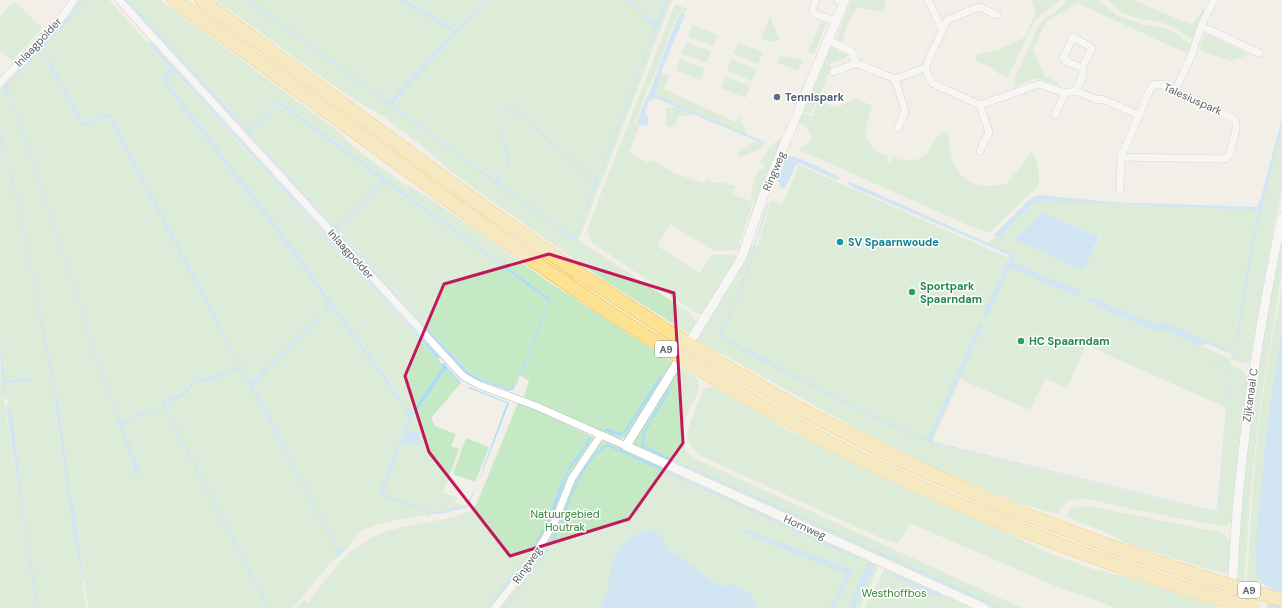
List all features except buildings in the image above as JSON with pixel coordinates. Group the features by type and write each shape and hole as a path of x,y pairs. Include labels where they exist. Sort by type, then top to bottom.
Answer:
{"highway":[{"name":"A9","path":"174,0 473,218 576,290 690,364 779,415 886,471 1001,522 1103,561 1214,597 1254,608"},
{"name":"A9","path":"201,0 497,216 577,272 726,367 798,408 898,458 1001,505 1112,547 1215,581 1282,600"}],"street":[{"name":"Inlaagpolder","path":"0,83 62,17 74,0"},
{"name":"Inlaagpolder","path":"119,0 463,376 479,385 536,406 626,446"},
{"path":"816,0 813,7 815,14 836,22"},
{"path":"920,0 927,0 942,29"},
{"path":"1175,91 1192,54 1201,26 1214,0"},
{"name":"Ringweg","path":"693,337 741,259 765,191 836,22 842,1"},
{"path":"833,72 856,63 895,79 925,68 947,20 978,7 997,15"},
{"path":"1201,26 1259,53"},
{"path":"1076,90 1083,75 1082,68 1092,48 1073,37 1064,58 1066,61 1082,68"},
{"path":"828,40 852,52 856,63"},
{"path":"925,68 932,83 980,105 1039,84 1065,93 1076,90 1098,100 1102,99 1139,115"},
{"path":"895,79 905,111 898,128"},
{"name":"Talesiuspark","path":"1120,189 1121,157 1152,86 1157,84 1162,85 1232,116 1236,122 1236,130 1230,153 1227,158 1121,157"},
{"path":"1056,115 1065,93"},
{"path":"980,105 989,132 980,151"},
{"name":"Zijkanaal C","path":"1233,576 1236,524 1249,397 1267,288 1282,217"},
{"path":"626,446 676,365"},
{"name":"Ringweg","path":"495,608 523,572 542,543 554,523 572,478 601,435"},
{"name":"Hornweg","path":"626,446 984,608"}],"highlighted area":[{"path":"549,254 674,293 683,443 629,519 510,556 429,452 405,376 444,284"}],"green space":[{"path":"83,0 109,0 170,68 163,77 162,81 284,242 328,303 323,312 324,313 331,308 333,309 400,402 403,400 290,243 166,80 167,77 173,72 175,73 442,364 443,368 412,412 407,407 409,418 379,492 429,513 431,516 427,517 426,515 376,525 362,531 351,541 352,543 347,548 346,547 342,551 338,549 253,385 321,318 319,316 253,380 249,380 111,116 103,115 84,122 47,58 45,59 81,125 88,125 103,117 107,117 110,120 211,314 239,363 240,366 235,370 215,376 201,378 188,385 184,391 161,403 268,608 88,608 75,507 71,497 56,395 54,396 57,422 86,608 39,608 26,530 13,422 7,399 4,399 37,608 0,608 0,365 2,383 6,385 34,379 24,378 9,381 5,380 0,341 0,141 18,203 54,390 56,390 11,167 0,134 0,92 4,89 11,100 23,134 71,277 86,331 134,467 122,427 128,421 156,409 155,406 123,421 119,420 89,335 71,273 26,136 8,90 9,84 35,55 44,49 69,20"},
{"path":"128,0 160,0 335,129 356,149 401,182 427,196 546,280 674,363 628,436 619,439 524,397 529,381 521,376 550,300 549,298 281,102 275,103 249,130 246,129"},
{"path":"216,0 246,0 574,240 576,238 574,235 571,236 499,183 505,172 496,180 393,104 420,72 487,0 626,0 655,28 602,166 604,166 668,0 672,0 579,239 690,313 696,321 691,334 689,330 689,334 610,284 449,170 426,149 381,115 345,94","holes":["507,105 514,109 592,178 595,179 600,176 581,224 580,222 595,183 511,108 507,107 502,111 499,118 509,159 509,165 507,165 498,116 502,108"]},
{"path":"250,0 398,0 453,32 389,102"},
{"path":"406,0 483,0 456,30"},
{"path":"630,0 665,0 658,20 655,22 645,15"},
{"path":"852,0 885,0 885,6 884,10 880,12 857,7 847,25 842,42 837,39"},
{"path":"1031,0 1060,0 1035,20 1008,77 999,74 992,68 975,60 977,54 998,50 1024,38 1036,12"},
{"path":"1067,0 1098,0 1118,16 1141,24 1164,28 1174,32 1192,45 1188,54 1077,3 1046,22 1033,49 1044,76 1058,82 1057,85 1037,78 1015,87 1014,80 1039,25"},
{"path":"1107,0 1133,0 1192,25 1203,9 1205,11 1194,41 1173,27 1163,23 1133,17 1121,12"},
{"path":"14,1 42,28 12,61 0,50 0,17"},
{"path":"675,4 687,9 686,11 684,10 677,14 635,124 639,126 629,152 647,162 651,160 674,173 703,183 710,179 712,183 718,182 736,186 732,194 753,202 738,244 742,243 755,202 751,200 752,189 758,170 763,170 765,165 760,163 775,142 782,139 783,142 742,248 736,250 714,251 670,224 657,246 700,273 712,255 735,255 738,259 703,313 698,314 592,243 587,230"},
{"path":"770,16 780,41 767,41 761,39"},
{"path":"821,22 826,24 814,54 808,52"},
{"path":"693,25 718,35 713,46 688,37"},
{"path":"1205,33 1249,55 1230,61 1200,50"},
{"path":"686,42 711,52 707,63 682,54"},
{"path":"738,43 763,52 758,64 733,54"},
{"path":"833,46 837,48 836,51 843,54 845,51 850,54 847,58 830,63 831,69 811,114 802,110 829,49"},
{"path":"784,56 803,60 798,70 777,63 779,57"},
{"path":"680,59 705,68 701,80 676,70"},
{"path":"731,59 756,69 752,81 727,71"},
{"path":"661,73 669,76 664,89 735,122 740,117 741,123 745,127 745,134 656,96 655,92"},
{"path":"725,76 750,86 746,98 721,88"},
{"path":"856,98 872,106 867,123 866,136 872,147 888,157 886,162 891,163 893,158 916,160 921,158 929,150 935,139 943,132 948,136 954,164 958,171 963,177 976,184 990,186 1006,184 1032,151 1039,174 1036,188 989,233 798,150 812,139 808,128 798,121 802,112 812,117 819,100 836,108"},
{"path":"278,104 383,180 341,222 343,224 382,185 386,183 548,300 517,383 513,388 511,389 477,378 468,372 252,136 251,133 253,129"},
{"path":"677,107 693,114 679,117 673,127 666,126 666,108"},
{"name":"Sportpark Spaarndam","path":"1282,128 1282,190 1275,220 1250,361 1243,364 1231,359 1230,364 1243,371 1248,379 1233,513 1231,522 1226,527 1082,498 1068,501 1057,514 1018,503 929,465 866,434 695,339 751,244 757,247 772,200 782,205 799,165 1013,260 1013,255 988,243 995,237 1000,236 1038,201 1256,210 1258,211 1235,335 1237,340 1256,233","holes":["1043,212 1100,238 1083,271 1016,238","1155,325 1241,355 1240,357 1232,355 1230,359","1086,345 1227,408 1232,373 1229,371 1232,371 1233,372 1227,411 1218,509 1216,512 938,445 933,440 960,379 1030,410 1045,378 1067,388"]},
{"path":"755,141 764,144 761,148 739,158 738,153"},
{"path":"1282,233 1282,271 1261,400 1253,465 1242,608 1235,608 1240,517 1253,389"},
{"path":"1282,288 1282,326 1268,419 1257,527 1255,571 1263,584 1247,581 1251,516 1261,408"},
{"path":"677,366 694,376 698,386 697,395 687,415 681,437 684,448 694,458 1022,608 992,608 634,445 633,441"},
{"path":"444,369 447,369 460,384 431,418 435,426 456,434 451,446 459,449 443,493 457,498 455,502 464,506 431,512 381,493 412,419"},
{"path":"240,370 243,372 253,390 338,553 336,558 338,557 333,562 332,561 293,608 270,608 165,406 166,404 184,396 196,382 211,381"},
{"path":"708,387 714,387 780,426 869,471 935,502 1014,536 1041,550 1092,569 1122,576 1222,608 1117,608 1058,587 914,525 909,524 899,542 894,543 881,538 697,453 691,446 687,434 702,392"},
{"name":"Natuurgebied Houtrak","path":"518,403 545,414 603,442 608,441 879,565 860,608 297,608 304,600 308,603 338,564 366,541 377,535 393,530 445,519 465,513 472,509 478,500"},
{"path":"466,438 489,447 475,482 453,474"},
{"path":"1082,506 1099,508 1219,532 1228,537 1231,543 1228,575 1128,544 1105,532 1066,517 1070,509"},
{"name":"Westhoffbos","path":"885,568 979,608 865,608"}],"water":[{"path":"79,0 83,0 69,20 44,49 35,55 9,84 8,90 26,136 71,273 89,335 119,420 123,421 155,406 156,409 132,419 122,427 140,470 136,476 134,474 134,468 86,331 71,277 11,100 4,89 0,92 0,90 72,12"},
{"path":"125,0 128,0 246,129 249,130 278,101 281,102 549,298 550,300 521,376 520,375 548,300 386,183 382,185 343,224 341,222 382,182 382,180 279,104 274,107 251,133 252,136 333,225 337,225 339,232 468,372 477,378 510,389 515,385 514,389 510,391 468,375"},
{"path":"246,0 250,0 389,102 453,32 398,0 406,0 456,30 483,1 487,0 394,102 393,105 495,180 504,171 499,183 571,236 577,233 576,238 573,240"},
{"path":"626,0 630,0 645,15 655,22 658,20 665,0 668,0 603,168 602,166 655,28"},
{"path":"684,11 684,18 663,67 655,95 765,142 764,144 655,98 649,101 645,111 648,124 645,126 640,126 637,123 678,16"},
{"path":"148,41 151,42 440,358 438,359 176,73 173,72 167,77 166,80 290,243 403,401 400,402 333,309 331,308 324,314 323,312 328,303 284,242 162,81 163,77 170,68 148,43"},
{"path":"45,58 48,58 84,122 108,114 111,116 249,380 253,380 319,316 321,318 253,385 337,547 342,551 346,547 347,548 338,557 335,557 338,553 243,372 240,370 211,381 196,382 184,396 166,404 165,406 270,608 268,608 265,603 161,403 184,391 195,379 229,372 240,366 239,363 211,314 110,120 107,117 104,117 89,124 83,126 81,125"},
{"path":"507,105 514,108 592,178 595,179 600,176 581,224 580,222 595,183 511,108 507,107 500,113 499,118 509,159 509,166 507,165 498,116 500,111"},
{"path":"1282,118 1282,128 1256,233 1237,341 1235,340 1245,277 1258,211 1256,210 1038,201 1000,237 995,237 994,235 1029,200 1040,195 1109,202 1257,207 1260,201"},
{"path":"0,134 11,167 56,390 54,390 23,232 8,162 0,141"},
{"path":"789,155 813,164 840,178 837,180 799,163 796,165 785,188 781,188 779,181 776,181 785,160"},
{"path":"849,182 1010,253 1013,255 1014,263 1079,291 1081,294 1080,296 1076,296 1011,268 1007,272 989,315 985,317 983,314 1009,259 1009,255 855,188 848,184"},
{"path":"770,200 742,287 729,319 721,334 726,338 850,404 926,439 929,436 979,324 981,323 983,326 932,438 934,442 1214,511 1217,509 1226,411 1232,373 1215,366 1213,368 1212,367 1215,365 1233,372 1227,411 1218,509 1215,512 932,443 880,421 842,402 738,348 720,336 724,322 731,312 737,296 766,207"},
{"path":"1042,212 1099,237 1084,271 1016,240 1016,238"},
{"path":"1090,297 1154,324 1160,321 1241,355 1240,357 1207,344 1200,346 1164,329 1155,331 1088,301"},
{"path":"1282,326 1282,608 1267,608 1270,588 1263,584 1255,571 1257,527 1268,419"},
{"path":"0,341 5,380 34,378 31,380 7,384 7,394 4,394 3,387"},
{"path":"444,363 461,383 460,384 447,369 444,370 412,419 382,493 431,512 437,512 467,505 476,487 468,506 465,508 440,514 430,514 379,495 379,492 409,418 405,408 407,406 412,412"},
{"path":"659,377 661,378 626,433 620,436 604,430 607,428 620,433 624,431"},
{"path":"469,387 509,403 478,482 507,403 468,388"},
{"path":"54,395 57,395 71,497 75,507 84,582 73,531"},
{"path":"6,405 10,406 13,422 26,530 39,608 37,608 33,585"},
{"path":"408,431 415,431 419,434 421,442 416,445 412,443 403,443"},
{"path":"590,435 591,439 589,443 568,472 551,518 540,538 511,580 494,601 486,608 524,560 538,539 570,466 586,444"},
{"path":"607,444 859,558 857,559 607,446 596,454 580,477 558,532 547,552 518,592 505,608 503,608 546,550 557,529 580,475 596,452"},
{"path":"650,529 656,531 671,551 717,585 725,586 733,584 741,587 756,602 757,608 600,608 607,594 611,569 616,554 629,539"},
{"path":"745,529 853,571 834,608 830,608 845,573 747,535 744,532"},
{"path":"871,562 875,564 855,608 848,608 865,570"},
{"path":"886,571 941,594 942,597 940,598 886,573"}],"waterway":[{"path":"671,387 643,434 644,439 642,445 1000,608"}],"place":[{"name":"Tennispark","path":"777,97"},
{"name":"SV Spaarnwoude","path":"840,242"},
{"name":"Sportpark Spaarndam","path":"912,292"},
{"name":"HC Spaarndam","path":"1021,341"}]}
